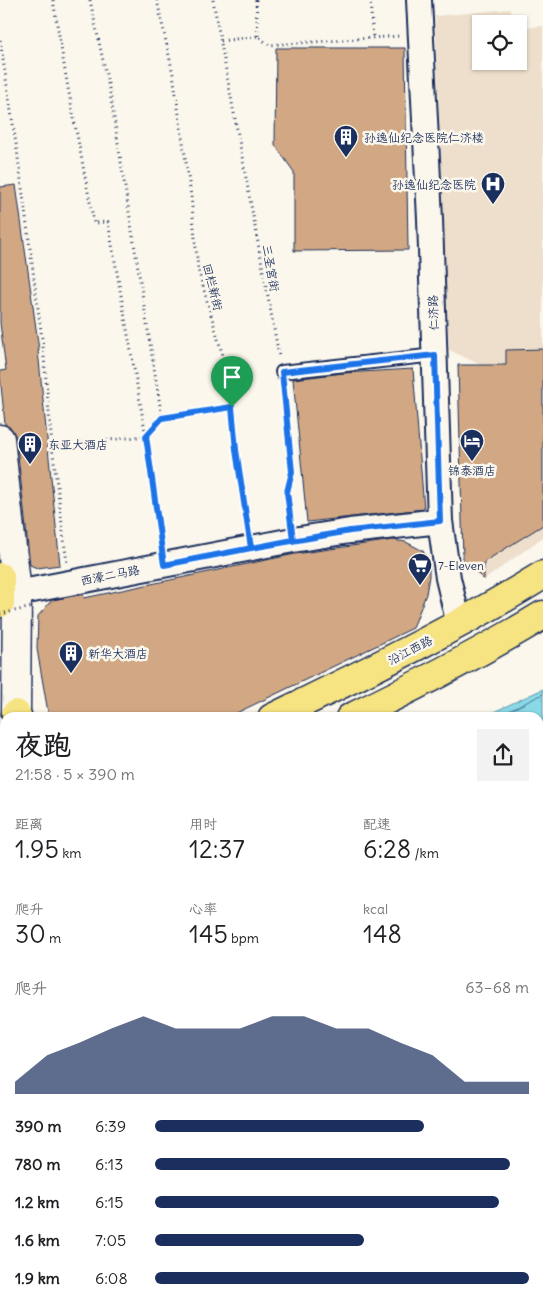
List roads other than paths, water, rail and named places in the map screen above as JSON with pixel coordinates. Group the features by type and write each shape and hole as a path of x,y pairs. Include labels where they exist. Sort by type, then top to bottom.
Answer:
{"main road":[{"path":"0,439 12,595 17,712"},
{"name":"沿江西路","path":"284,712 413,649 543,575"},
{"path":"362,712 469,658 543,615"},
{"path":"0,692 14,712"}],"street":[{"name":"仁济路","path":"419,0 430,219 440,521 448,578 459,624"},
{"name":"西濠二马路","path":"12,595 293,540 350,531 440,521"}],"lane":[{"path":"282,372 435,355"}],"water":[{"path":"543,689 543,712 494,712"}],"place":[{"name":"孙逸仙纪念医院仁济楼","path":"346,158"},
{"name":"孙逸仙纪念医院","path":"493,205"},
{"name":"锦泰酒店","path":"472,462"},
{"name":"东亚大酒店","path":"30,465"},
{"name":"7-Eleven","path":"420,586"},
{"name":"新华大酒店","path":"71,674"}]}
